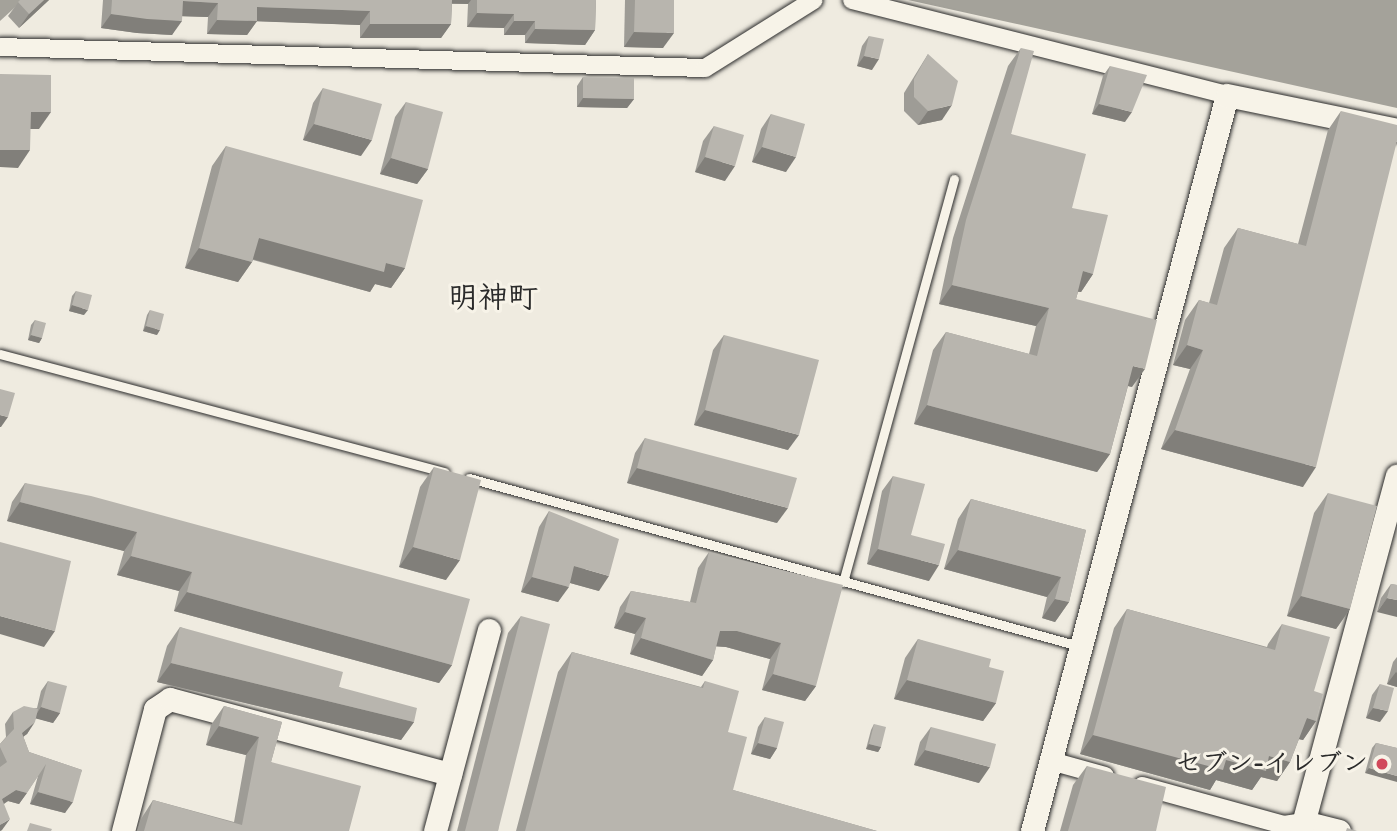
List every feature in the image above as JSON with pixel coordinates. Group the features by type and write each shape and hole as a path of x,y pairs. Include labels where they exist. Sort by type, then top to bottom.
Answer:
{"street":[{"path":"0,47 705,68 814,0"},
{"path":"852,0 1227,95 1397,130"},
{"path":"1032,831 1227,95"},
{"path":"1302,826 1397,476"},
{"path":"435,831 489,630"},
{"path":"123,831 155,709 170,699 450,774"},
{"path":"1051,761 1284,825 1339,831"}],"lane":[{"path":"843,582 954,179"},
{"path":"0,354 1081,647"}],"shaded area":[{"path":"0,0 23,0 0,21"},
{"path":"908,0 1397,0 1397,108"}],"building":[{"path":"44,0 29,14 18,2"},
{"path":"112,0 452,0 451,24 370,24 370,11 257,7 257,21 217,20 218,3 183,1 182,21 147,19 111,14"},
{"path":"477,0 596,0 595,30 535,29 535,21 514,21 514,14 477,13"},
{"path":"635,0 674,0 674,33 634,32"},
{"path":"869,36 884,39 879,59 864,56"},
{"path":"1021,48 1034,51 1011,134 1086,154 1072,208 1108,215 1093,274 1083,271 1076,299 1157,320 1145,369 1133,366 1110,454 927,405 946,332 1037,356 1049,308 952,285 966,220"},
{"path":"928,54 958,81 952,105 928,111 914,97 914,79"},
{"path":"1110,66 1147,75 1132,112 1099,104"},
{"path":"0,74 51,75 51,112 31,112 30,150 0,150"},
{"path":"583,77 634,78 634,99 583,98"},
{"path":"323,88 382,104 372,140 314,124"},
{"path":"406,102 443,112 428,169 391,158"},
{"path":"1341,111 1397,125 1397,141 1316,467 1175,430 1203,350 1187,345 1199,300 1217,305 1238,228 1306,246"},
{"path":"771,114 805,124 796,157 762,147"},
{"path":"714,126 744,135 735,166 705,157"},
{"path":"226,146 423,200 405,268 386,263 384,272 259,238 252,262 199,248"},
{"path":"76,291 92,295 88,310 72,305"},
{"path":"150,310 164,314 160,330 146,326"},
{"path":"35,320 46,323 42,338 31,335"},
{"path":"724,335 819,360 799,435 705,410"},
{"path":"0,389 15,393 8,417 0,415"},
{"path":"645,438 797,478 788,508 637,468"},
{"path":"434,467 481,480 460,560 413,547"},
{"path":"893,476 925,484 911,535 945,544 939,565 878,549"},
{"path":"25,483 91,496 470,599 452,665 187,592 192,572 131,556 137,532 20,502"},
{"path":"1328,493 1377,506 1350,609 1301,596"},
{"path":"971,499 1086,530 1069,602 1055,599 1061,577 958,550"},
{"path":"549,511 619,539 609,576 574,566 569,587 532,577"},
{"path":"0,542 71,561 55,631 0,616"},
{"path":"709,552 843,585 816,686 773,674 781,643 737,631 720,631 713,660 641,638 646,618 625,612 631,591 696,603"},
{"path":"1391,584 1397,585 1397,600 1387,598"},
{"path":"1127,609 1275,650 1282,624 1330,637 1314,691 1323,694 1316,721 1307,718 1290,762 1269,756 1266,771 1226,760 1223,770 1093,735"},
{"path":"521,616 550,624 498,831 465,831"},
{"path":"180,627 343,672 339,687 417,708 414,722 171,663"},
{"path":"918,639 991,659 989,667 1004,671 996,703 907,680"},
{"path":"572,652 703,688 705,681 739,691 728,732 747,737 733,790 877,831 525,831"},
{"path":"48,681 67,686 60,713 41,707"},
{"path":"1380,684 1394,688 1388,711 1373,708"},
{"path":"24,706 38,709 35,722 22,733 29,752 82,770 73,802 38,792 46,764 27,793 16,790 2,799 10,819 0,825 0,767 7,762 0,744 14,729 13,712"},
{"path":"224,706 282,722 271,762 361,786 349,831 144,831 153,800 242,825 259,737 219,726"},
{"path":"765,717 784,722 777,748 758,743"},
{"path":"874,724 886,727 881,747 869,744"},
{"path":"931,727 996,744 990,767 925,750"},
{"name":"セブン-イレブン","path":"1376,743 1397,748 1397,776 1369,768"},
{"path":"1087,766 1166,787 1156,831 1068,831"},
{"path":"30,823 52,829 27,831"}],"place":[{"name":"セブン-イレブン","path":"1382,764"}],"district":[{"name":"明神町","path":"493,298"}]}
